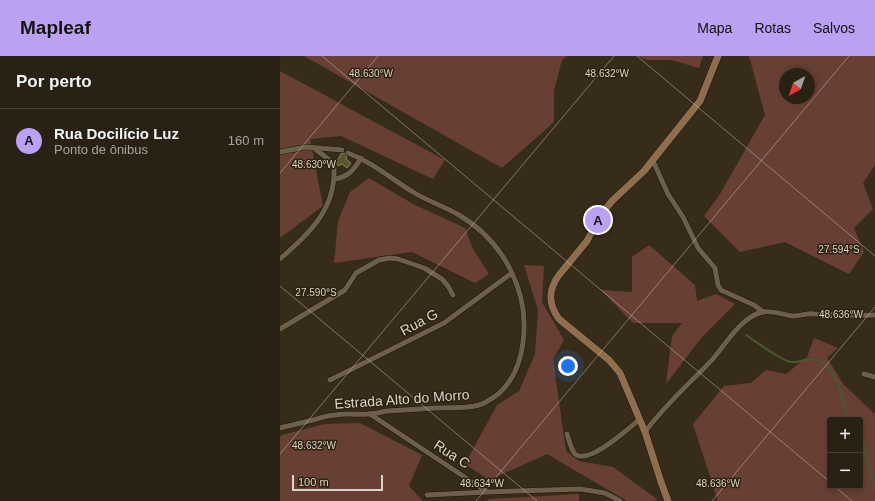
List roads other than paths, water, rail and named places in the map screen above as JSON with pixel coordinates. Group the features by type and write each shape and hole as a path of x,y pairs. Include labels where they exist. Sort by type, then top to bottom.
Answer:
{"main road":[{"path":"668,501 658,474 646,432 618,369 559,319 551,304 550,293 554,281 591,236 603,212 612,201 644,171 700,101 718,56"}],"street":[{"path":"280,152 306,147 342,150"},
{"path":"280,259 312,228 323,214 330,200 334,179 333,164 314,148"},
{"name":"Estrada Alto do Morro","path":"280,428 335,415 370,414 388,411 437,408 461,408 477,405 486,402 502,389 514,374 520,360 524,338 524,314 521,299 512,273 499,249 484,234 458,214 421,197 374,165 348,153"},
{"path":"334,179 342,178 348,175 361,158"},
{"path":"653,160 668,194 683,217 698,248 715,268 719,288 754,305 763,312"},
{"path":"280,329 345,290 356,273 380,260 390,258 398,259 424,268 442,279 453,295"},
{"name":"Rua G","path":"330,380 444,323 512,273"},
{"path":"646,432 667,404 749,319 763,312 793,316 815,314 852,316 875,315"},
{"path":"864,374 875,377"},
{"name":"Rua C","path":"370,414 488,492"},
{"path":"567,434 573,452 576,456 592,455 640,419"},
{"path":"427,495 580,489 605,493 620,501"}],"waterway":[{"path":"746,335 786,361 794,362 813,359 828,367 838,384 847,417"},
{"path":"863,445 875,489"}],"place":[{"name":"Rua Docilício Luz","path":"598,220"}]}
